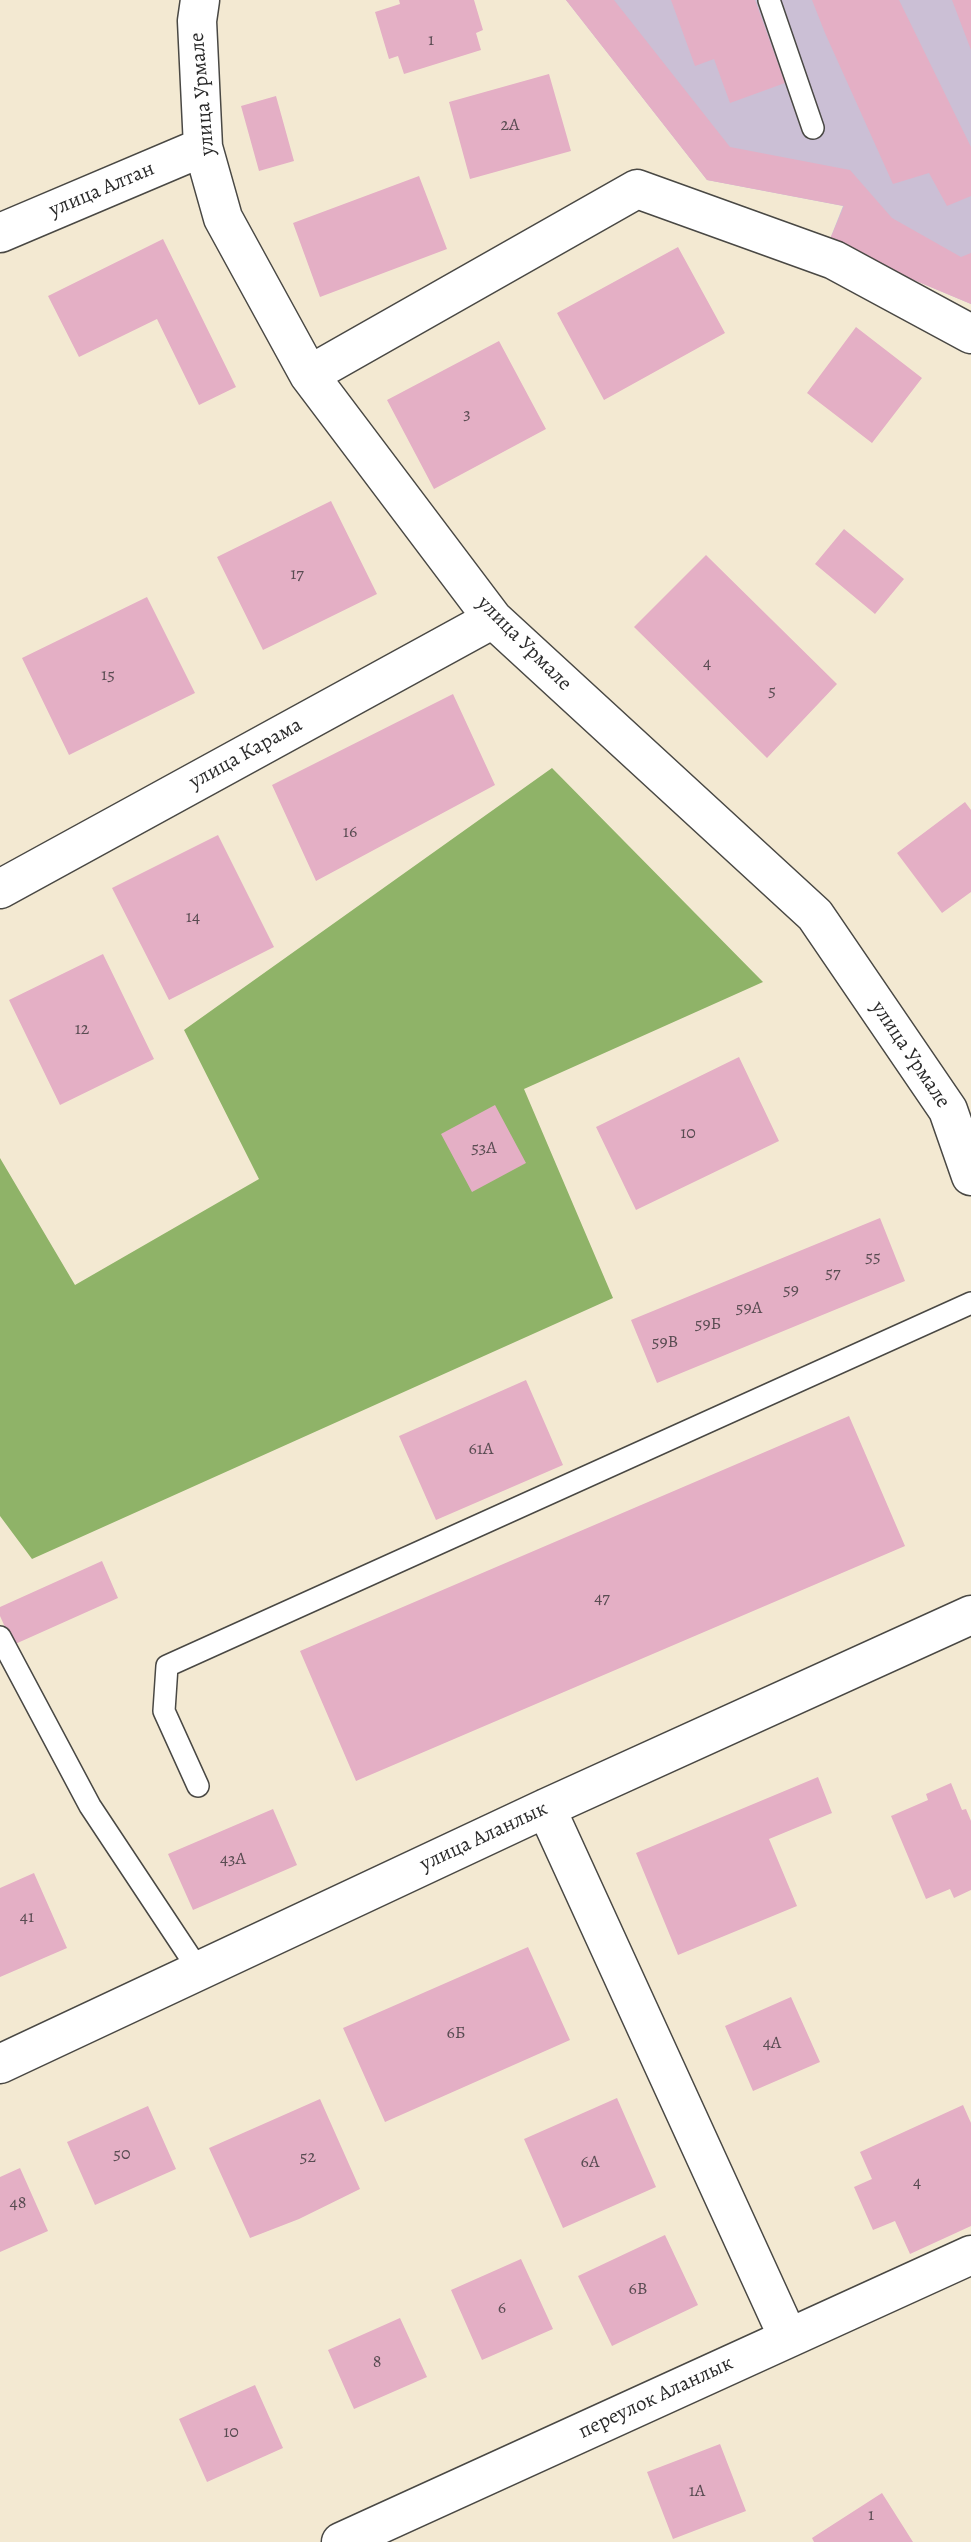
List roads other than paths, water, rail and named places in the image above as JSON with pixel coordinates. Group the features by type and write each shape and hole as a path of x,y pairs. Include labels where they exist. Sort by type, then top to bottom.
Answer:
{"street":[{"name":"улица Урмале","path":"200,0 197,21 203,147 223,218 309,375 493,619 815,915 948,1110 971,1176"},
{"name":"улица Алтан","path":"0,233 203,147"},
{"path":"309,375 637,189 834,260 971,334"},
{"name":"улица Карама","path":"0,889 493,619"},
{"name":"улица Аланлык","path":"0,2064 546,1808 971,1615"},
{"path":"546,1808 788,2337"},
{"name":"переулок Аланлык","path":"341,2542 971,2255"}],"lane":[{"path":"769,0 813,128"},
{"path":"198,1786 164,1711 167,1665 971,1303"},
{"path":"0,1637 90,1806 200,1972"}]}
